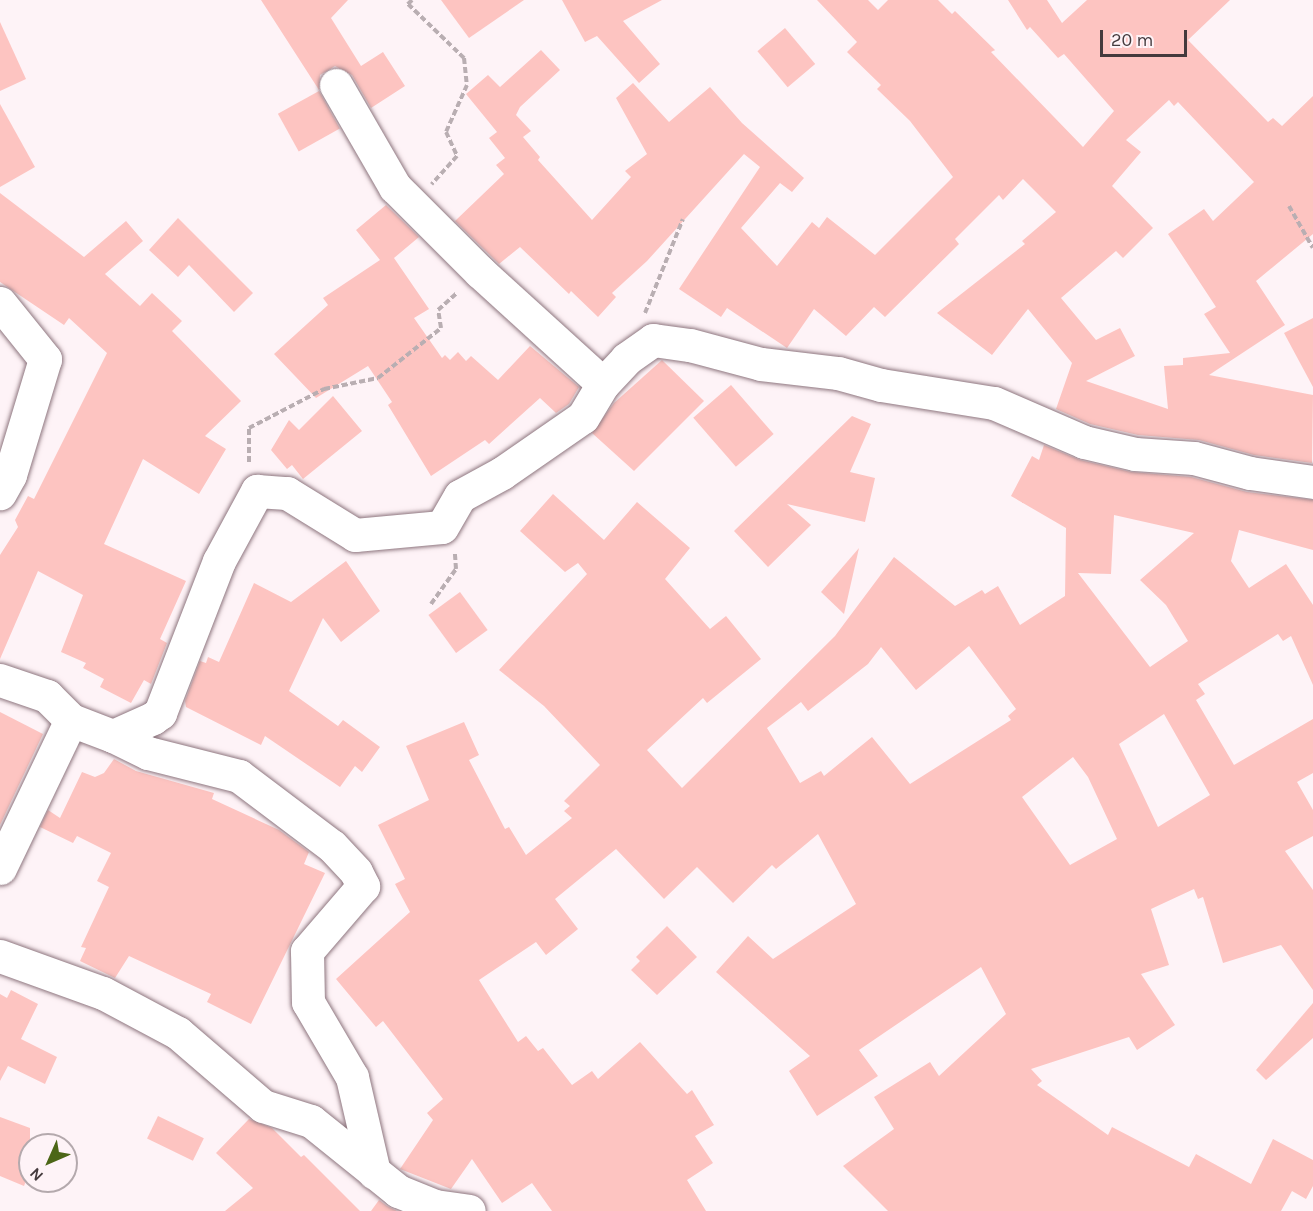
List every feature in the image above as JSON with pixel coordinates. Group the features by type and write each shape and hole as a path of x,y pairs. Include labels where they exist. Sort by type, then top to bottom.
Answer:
{"street":[{"path":"336,85 395,187 480,272 603,384"},
{"path":"0,303 45,359 10,475 0,493"},
{"path":"550,334 626,359"},
{"path":"113,736 160,712 219,561 257,491 287,493 355,535 442,527 459,496 502,473 583,417 603,384 626,359 653,340 690,345 761,364 838,373 881,385 994,403 1083,442 1135,454 1194,458 1250,473 1313,482"},
{"path":"0,680 47,696 71,720 113,736 148,753 238,776 332,846 356,872 363,886 307,951 308,1002 352,1077 374,1172"},
{"path":"0,868 71,720"},
{"path":"0,956 103,993 178,1033 263,1106 311,1121 398,1191 435,1206 469,1211"}],"path":[{"path":"412,0 408,3 464,58 467,85 446,132 457,156 414,204"},
{"path":"1289,206 1313,248"},
{"path":"643,316 683,219"},
{"path":"257,491 246,449 249,428 324,389 378,378 441,328 438,310"}],"building":[{"path":"261,0 348,0 331,18 361,66 383,52 405,86 371,108 352,75 335,66 320,75 319,90"},
{"path":"441,0 524,0 469,38"},
{"path":"562,0 662,0 623,21 660,64 639,83 597,36 585,42"},
{"path":"817,0 868,0 878,10 888,0 938,0 952,14 955,11 995,50 991,52 1083,147 1114,111 1064,54 1058,58 1030,27 1027,30 1008,0 1047,0 1062,23 1087,0 1230,0 1188,40 1268,122 1273,118 1282,126 1313,96 1313,234 1256,281 1285,325 1209,375 1313,395 1312,463 1254,455 1199,440 1138,435 1090,424 1056,409 1072,363 1028,309 992,355 937,313 1025,244 1022,241 1056,212 1023,179 1003,200 999,195 955,239 959,244 885,317 874,307 846,336 814,309 787,348 727,308 721,317 679,289 760,167 744,154 647,261 612,293 616,297 598,317 571,291 569,294 520,247 499,264 455,221 504,174 496,165 505,158 489,138 497,132 466,94 488,75 500,87 541,50 560,70 520,107 516,115 531,131 523,137 540,157 538,160 592,220 631,177 625,171 647,154 616,98 633,83 669,122 710,87 742,123 804,178 792,192 780,183 741,228 777,266 812,222 819,228 827,217 875,255 953,177 910,121 877,89 881,85 847,52 857,42","holes":["1169,100 1174,106 1178,102 1254,182 1213,221 1204,209 1168,234 1216,307 1204,314 1230,353 1183,358 1183,365 1164,366 1168,409 1086,381 1135,356 1120,328 1096,340 1061,298 1116,251 1123,258 1153,228 1112,186 1141,152 1126,140"]},
{"path":"0,22 26,79 0,91"},
{"path":"785,28 815,64 788,87 757,51"},
{"path":"319,91 340,129 299,151 278,114"},
{"path":"0,104 35,167 0,187"},
{"path":"0,193 84,257 126,221 143,241 105,274 140,306 152,293 182,321 172,331 241,401 205,436 226,449 199,494 143,459 104,544 186,581 160,639 167,643 151,684 144,680 131,703 100,687 104,679 83,668 86,663 61,652 83,595 38,571 0,659 0,555 18,527 15,520 28,496 34,499 107,353 69,318 64,325 0,282"},
{"path":"386,205 419,237 394,258 429,309 414,318 442,358 445,355 450,360 458,352 466,361 471,356 498,380 530,346 579,387 569,404 556,413 540,398 489,444 485,440 431,476 388,405 392,402 368,366 316,398 274,354 328,305 323,298 380,260 356,230"},
{"path":"178,218 253,293 234,312 189,265 178,277 149,250"},
{"path":"1313,318 1313,387 1284,333"},
{"path":"662,360 704,401 634,471 592,433 614,403"},
{"path":"731,385 774,434 736,467 693,418"},
{"path":"333,396 362,431 303,479 292,465 287,469 271,450 289,420 299,430"},
{"path":"852,416 871,424 850,472 875,478 865,522 787,504 811,525 768,567 734,531"},
{"path":"1044,445 1080,460 1131,472 1191,477 1247,492 1313,500 1313,550 1239,530 1231,561 1249,588 1286,564 1313,605 1313,685 1291,636 1283,641 1278,634 1198,684 1205,694 1196,700 1234,765 1313,719 1313,773 1297,782 1313,810 1313,836 1285,851 1313,890 1313,990 1281,945 1223,963 1203,897 1198,899 1194,889 1151,909 1169,965 1141,974 1175,1025 1137,1050 1129,1037 1031,1069 1042,1081 1037,1085 1108,1135 1112,1127 1189,1167 1196,1154 1251,1184 1273,1139 1313,1160 1313,1186 1306,1199 1292,1191 1281,1211 888,1211 843,1166 894,1129 874,1097 930,1062 939,1076 1006,1014 981,967 859,1050 878,1076 817,1116 789,1071 810,1056 716,972 748,936 773,959 856,904 818,834 776,869 772,865 733,903 697,867 664,899 616,849 555,899 578,929 546,955 536,942 479,980 518,1042 526,1036 538,1051 543,1048 572,1085 592,1071 598,1079 640,1042 687,1094 692,1090 714,1125 695,1136 713,1163 687,1180 706,1211 552,1211 532,1183 502,1203 472,1159 451,1189 400,1169 433,1120 427,1113 443,1099 383,1021 376,1027 336,979 410,912 395,884 405,879 378,825 429,800 406,746 464,722 479,755 469,760 505,829 509,827 526,855 572,818 564,811 570,806 564,801 600,765 544,706 499,670 587,574 578,563 565,572 520,531 553,494 604,540 637,502 690,548 665,579 710,629 726,616 761,659 707,703 703,698 647,750 682,788 835,636 894,557 955,606 982,590 985,594 998,586 1020,625 1065,596 1066,528 1011,496 1032,456 1039,460","holes":["1114,515 1194,533 1140,580 1166,605 1188,641 1150,667 1078,573 1111,574","969,646 1016,709 1008,716 1011,720 910,784 872,737 824,776 821,771 800,783 767,728 801,702 808,711 868,664 881,647 916,690","1164,714 1210,795 1158,827 1119,744","1073,757 1088,777 1117,839 1070,865 1022,797"]},
{"path":"859,548 844,614 821,592"},
{"path":"346,561 380,611 341,642 323,618 289,691 338,726 343,720 380,747 362,772 355,766 340,787 265,736 261,745 186,707 185,701 200,661 206,663 208,657 219,662 254,583 291,602"},
{"path":"460,592 488,630 456,653 428,615"},
{"path":"0,712 43,734 0,825"},
{"path":"114,759 136,771 214,793 212,799 279,830 309,852 304,864 325,873 251,1024 207,1002 211,994 129,956 115,978 80,961 86,948 81,947 109,887 97,881 111,853 77,836 73,843 40,827 48,810 60,818 82,772 95,777 104,773"},
{"path":"667,926 697,957 657,995 631,970 640,961 636,957"},
{"path":"11,990 38,1004 21,1039 57,1057 45,1084 8,1066 0,1081 0,994 7,998"},
{"path":"1313,1003 1313,1038 1266,1080 1256,1070"},
{"path":"158,1116 204,1138 193,1161 147,1138"},
{"path":"0,1117 30,1128 30,1133 18,1133 18,1184 0,1176"},
{"path":"249,1119 272,1128 301,1157 304,1155 360,1211 225,1211 253,1188 216,1153"},
{"path":"379,1200 387,1206 397,1211 371,1211"}]}
